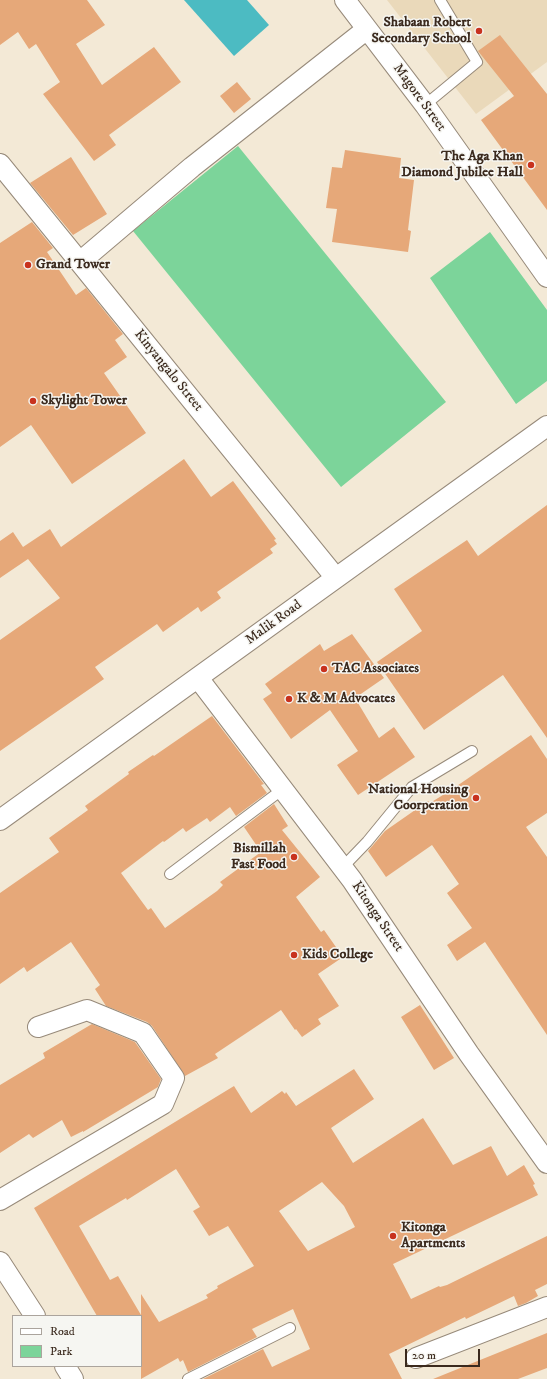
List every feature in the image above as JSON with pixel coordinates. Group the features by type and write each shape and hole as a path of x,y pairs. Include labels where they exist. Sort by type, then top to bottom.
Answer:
{"street":[{"name":"Magore Street","path":"345,0 425,105 547,277"},
{"path":"80,262 192,166 367,29"},
{"name":"Kinyangalo Street","path":"0,164 336,578"},
{"name":"Malik Road","path":"0,820 547,426"},
{"name":"Kitonga Street","path":"198,678 342,868 469,1054 547,1163"},
{"path":"0,1200 163,1104 174,1078 143,1033 87,1010 38,1027"},
{"path":"1,1266 34,1315"},
{"path":"416,1358 547,1307"},
{"path":"66,1367 73,1379"}],"lane":[{"path":"425,105 477,62 440,0"},
{"path":"342,868 367,842 412,787 472,751"},
{"path":"170,874 283,789"},
{"path":"188,1379 290,1328"}],"shaded area":[{"name":"Shabaan Robert Secondary School","path":"387,0 547,0 547,62 476,114"}],"green space":[{"path":"238,146 446,402 341,487 133,231"},
{"path":"490,232 547,310 547,381 516,404 430,278"}],"water":[{"path":"184,0 247,0 269,25 234,56"}],"building":[{"path":"0,0 87,0 105,25 76,44 102,85 154,47 181,82 109,135 116,145 94,161 43,94 60,82 36,44 29,49 18,32 0,45"},
{"name":"The Aga Khan Diamond Jubilee Hall","path":"500,35 547,94 547,210 481,120 514,96 478,51"},
{"path":"237,82 251,99 234,113 220,96"},
{"path":"345,150 401,158 399,178 414,180 408,230 411,231 408,252 332,242 337,209 326,208 332,167 342,168"},
{"path":"71,157 107,214 73,235 30,183"},
{"path":"32,222 53,248 47,252 76,295 86,288 123,334 115,340 127,357 104,373 146,433 72,484 31,425 0,447 0,243"},
{"path":"184,459 211,497 233,481 276,539 274,540 277,544 270,549 273,553 217,592 221,598 201,612 198,607 163,632 157,624 95,667 104,679 0,751 0,640 60,598 28,559 0,578 0,541 13,532 23,547 50,529 61,547"},
{"path":"547,505 547,738 503,675 424,730 377,662 422,631 394,589 467,540 478,556"},
{"path":"352,634 384,678 355,698 379,738 394,727 415,757 358,795 337,765 358,751 330,710 291,739 263,699 272,693 265,684 320,644 324,651"},
{"path":"212,716 264,784 261,785 267,793 236,816 230,807 210,822 207,818 186,832 183,828 164,842 163,841 121,873 148,910 151,908 165,928 217,891 223,885 220,882 261,852 244,827 274,804 288,826 282,830 320,877 296,897 321,932 324,930 343,957 318,974 339,1006 318,1019 321,1024 302,1037 296,1029 295,1030 281,1010 215,1054 218,1058 185,1076 152,1026 147,1022 106,1006 95,989 100,985 71,942 27,972 24,967 0,984 0,893 59,852 49,838 88,810 85,806 129,774 128,772"},
{"path":"531,735 547,759 547,813 526,827 547,857 547,1035 485,942 457,961 447,945 472,928 447,893 459,884 432,845 386,877 368,851 385,831 428,801 430,803 451,790"},
{"path":"420,1005 454,1058 434,1070 401,1017"},
{"path":"92,1024 135,1042 161,1079 158,1087 83,1132 71,1137 62,1120 33,1138 29,1134 0,1153 0,1085 45,1058 43,1053"},
{"path":"354,1069 374,1099 331,1128 353,1163 423,1118 453,1165 491,1146 507,1176 524,1165 535,1184 533,1185 538,1195 393,1264 411,1299 439,1286 447,1285 547,1236 547,1284 535,1290 538,1296 518,1306 514,1296 466,1319 465,1317 389,1354 402,1379 203,1379 263,1349 272,1367 310,1349 293,1309 252,1329 257,1337 188,1372 183,1360 180,1362 178,1358 141,1379 142,1315 141,1315 96,1315 34,1208 234,1086 251,1113 282,1091 285,1094 286,1092 296,1106","holes":["176,1169 200,1207 193,1211 209,1236 228,1226 254,1266 217,1286 218,1288 206,1295 208,1298 159,1322 141,1294 141,1315 118,1276 110,1280 79,1226 126,1198 127,1200","322,1182 344,1206 355,1227 308,1251 279,1211"]},
{"path":"547,1333 547,1368 518,1379 433,1379"}],"place":[{"name":"Shabaan Robert Secondary School","path":"479,31"},
{"name":"The Aga Khan Diamond Jubilee Hall","path":"531,165"},
{"name":"Grand Tower","path":"28,265"},
{"name":"Skylight Tower","path":"33,401"},
{"name":"TAC Associates","path":"324,669"},
{"name":"K & M Advocates","path":"289,699"},
{"name":"National Housing Coorperation","path":"476,798"},
{"name":"Bismillah Fast Food","path":"294,857"},
{"name":"Kids College","path":"294,955"},
{"name":"Kitonga Apartments","path":"393,1236"}]}
